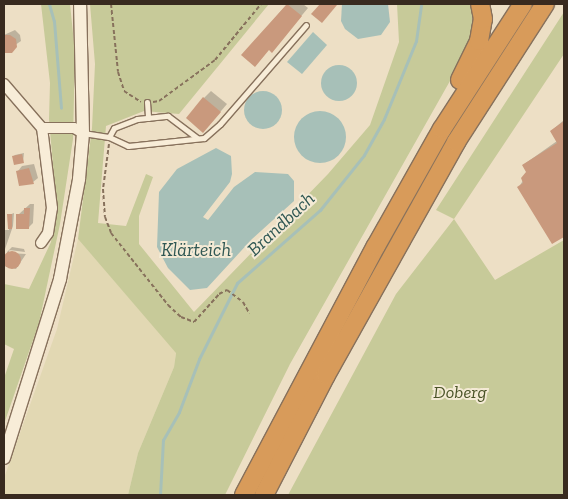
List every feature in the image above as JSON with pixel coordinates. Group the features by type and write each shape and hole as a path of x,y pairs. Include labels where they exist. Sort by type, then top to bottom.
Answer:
{"highway":[{"path":"442,129 443,109 480,41 483,19 480,4"},
{"path":"244,495 371,254 442,129 523,4"},
{"path":"264,495 326,375 446,160 545,4"}],"street":[{"path":"4,458 60,279 79,179 83,133 80,4"},
{"path":"4,84 42,128 52,208 48,233 41,243"},
{"path":"42,128 74,128 83,133"}],"lane":[{"path":"83,133 110,137 128,146 204,138 220,124 306,25"},
{"path":"147,102 148,118"},
{"path":"110,137 114,128 148,118 168,116 197,138"}],"path":[{"path":"110,4 118,72 124,92 137,102 159,101 215,60 261,4"},
{"path":"110,137 103,189 104,217 123,250 181,317 194,322 219,294 227,290 243,302 249,313"}],"shaded area":[{"path":"78,239 176,352 174,367 138,453 128,495 4,495 4,478 57,329"}],"green space":[{"path":"41,4 70,4 75,53 73,139 60,224 39,323 4,424 4,378 14,349 4,344 4,284 29,289 51,242 56,200 49,119 50,83"},
{"path":"90,4 269,4 179,114 144,111 106,126 98,223 126,226 146,174 153,177 139,216 139,244 194,312 328,174 370,125 399,42 397,4 472,4 472,42 290,364 225,495 128,495 138,453 174,367 176,353 78,239 92,128 95,64"},
{"path":"564,12 564,54 454,219 436,210"},
{"name":"Doberg","path":"454,219 495,280 564,240 564,495 288,495 396,294"}],"water":[{"path":"342,4 388,4 390,22 381,35 358,39 345,29 341,21"},
{"path":"313,32 327,45 302,74 287,62"},
{"path":"339,65 346,66 352,70 356,76 356,90 352,96 346,100 339,101 332,100 326,96 322,90 321,83 322,76 326,70 332,66"},
{"path":"263,91 277,96 282,110 277,124 263,129 249,124 244,110 249,96"},
{"path":"320,111 334,115 342,123 346,137 342,151 334,159 320,163 306,159 298,151 294,137 298,123 306,115"},
{"name":"Klärteich","path":"216,148 231,156 232,174 230,182 203,217 208,220 234,187 255,172 288,174 294,181 294,201 252,239 207,288 190,290 168,268 157,247 159,192 177,169"}],"building":[{"path":"287,4 302,16 272,53 269,50 255,67 241,55"},
{"path":"320,4 337,5 322,23 311,14"},
{"path":"4,35 10,35 16,39 17,47 12,53 4,53"},
{"path":"203,97 221,112 203,133 186,118"},
{"path":"564,121 564,237 552,244 517,187 523,183 521,178 526,172 522,165 557,143 550,131"},
{"path":"22,154 24,163 14,165 12,156"},
{"path":"29,168 34,184 19,186 16,171"},
{"path":"24,208 30,208 29,229 16,229 16,214 24,214"},
{"path":"7,214 12,214 12,229 8,229"},
{"path":"12,251 18,254 21,260 18,266 12,269 6,266 3,260 6,254"}],"waterway":[{"path":"49,4 54,21 61,108"},
{"name":"Brandbach","path":"160,495 163,440 179,412 199,359 237,283 320,210 364,155 384,119 416,41 421,4"}]}
